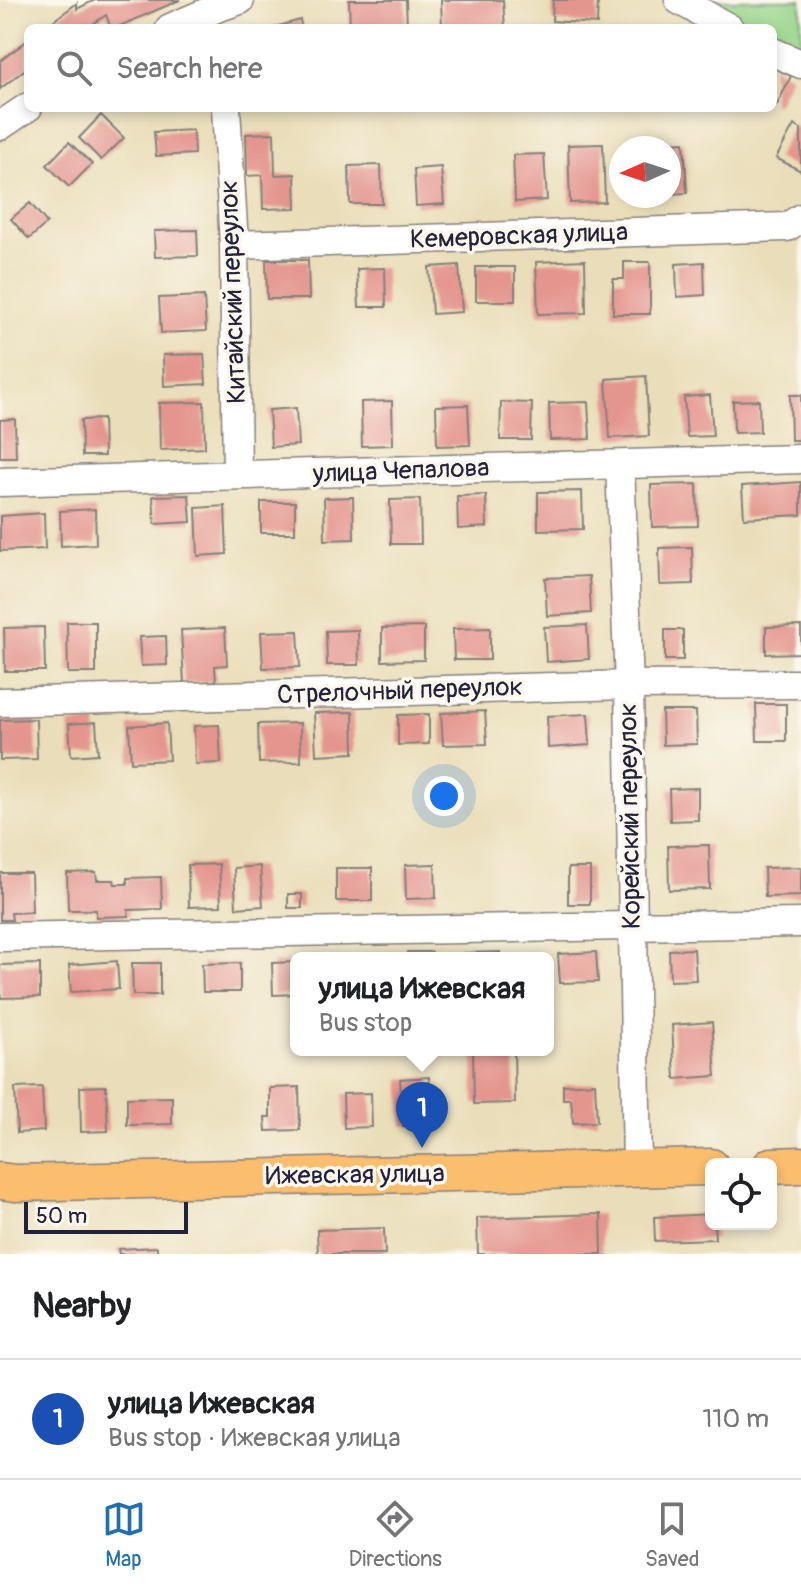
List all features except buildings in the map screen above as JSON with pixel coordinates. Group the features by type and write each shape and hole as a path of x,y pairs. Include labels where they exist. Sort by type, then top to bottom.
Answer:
{"main road":[{"path":"777,1166 801,1165"},
{"name":"Ижевская улица","path":"0,1181 705,1167"}],"street":[{"path":"679,0 722,24"},
{"path":"184,24 227,12"},
{"path":"777,54 801,64"},
{"path":"0,126 24,110"},
{"name":"Китайский переулок","path":"226,112 234,245 237,475"},
{"name":"Кемеровская улица","path":"234,245 787,227 801,218"},
{"name":"улица Чепалова","path":"0,482 801,459"},
{"name":"Корейский переулок","path":"620,465 629,685 637,1168"},
{"name":"Стрелочный переулок","path":"0,702 629,685 801,684"},
{"path":"0,937 801,923"}],"green space":[{"path":"698,0 801,0 801,51 777,41 777,24 743,24"}],"place":[{"name":"улица Ижевская","path":"422,1148"}]}
